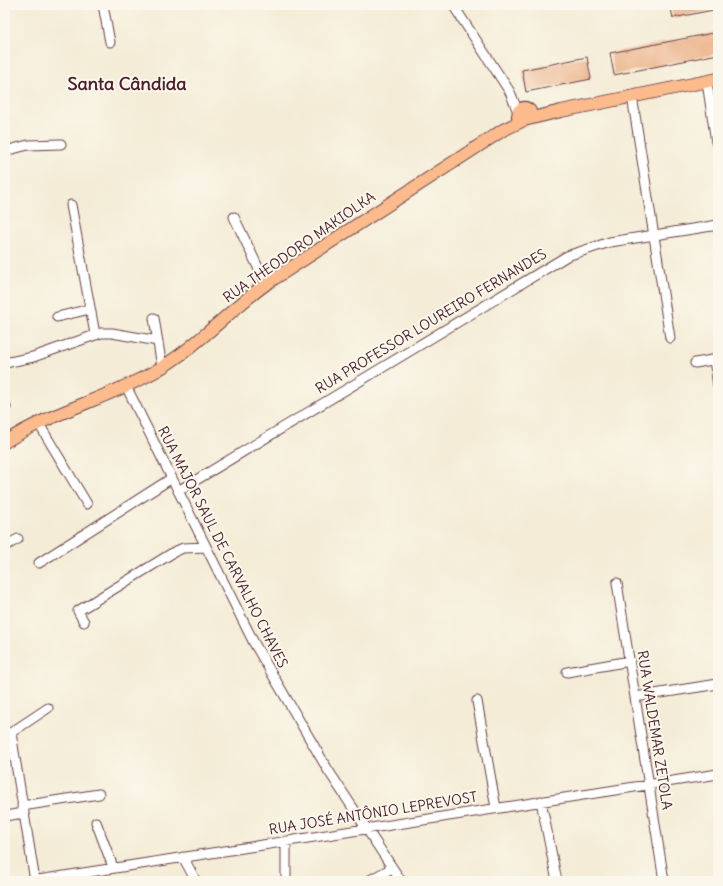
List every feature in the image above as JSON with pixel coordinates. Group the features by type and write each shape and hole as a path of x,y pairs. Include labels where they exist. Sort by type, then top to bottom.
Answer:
{"main road":[{"name":"RUA THEODORO MAKIOLKA","path":"5,442 39,424 126,386 162,367 183,353 244,300 266,284 503,130 524,114 560,111 712,80"}],"street":[{"path":"103,5 110,42"},
{"path":"453,5 524,114"},
{"path":"712,80 716,142"},
{"path":"632,96 670,338"},
{"path":"5,151 28,145 61,144"},
{"path":"72,205 95,334"},
{"path":"234,217 266,284"},
{"name":"RUA PROFESSOR LOUREIRO FERNANDES","path":"178,491 556,262 596,245 718,225"},
{"path":"57,317 90,309"},
{"path":"154,318 162,367"},
{"path":"5,363 39,355 95,334 112,333 158,342"},
{"path":"695,363 716,360 718,386"},
{"name":"RUA MAJOR SAUL DE CARVALHO CHAVES","path":"126,386 242,620 269,670 328,770 401,881"},
{"path":"39,424 87,504"},
{"path":"39,563 172,478"},
{"path":"5,546 18,539"},
{"path":"84,622 78,611 84,607 174,552 183,548 206,547"},
{"name":"RUA WALDEMAR ZETOLA","path":"617,583 664,881"},
{"path":"567,672 630,661"},
{"path":"635,697 718,684"},
{"path":"478,702 496,808"},
{"path":"33,881 23,809 8,735 48,708"},
{"name":"RUA JOSÉ ANTÔNIO LEPREVOST","path":"33,881 113,867 718,774"},
{"path":"5,816 23,809 99,794"},
{"path":"541,801 557,881"},
{"path":"96,822 113,867"},
{"path":"286,841 286,881"},
{"path":"183,857 196,881"},
{"path":"368,881 392,868"}],"building":[{"path":"670,5 718,5 718,9 673,18"},
{"path":"718,32 718,54 614,75 610,53"},
{"path":"587,57 591,79 526,92 522,70"}],"district":[{"name":"Santa Cândida","path":"127,84"}]}
